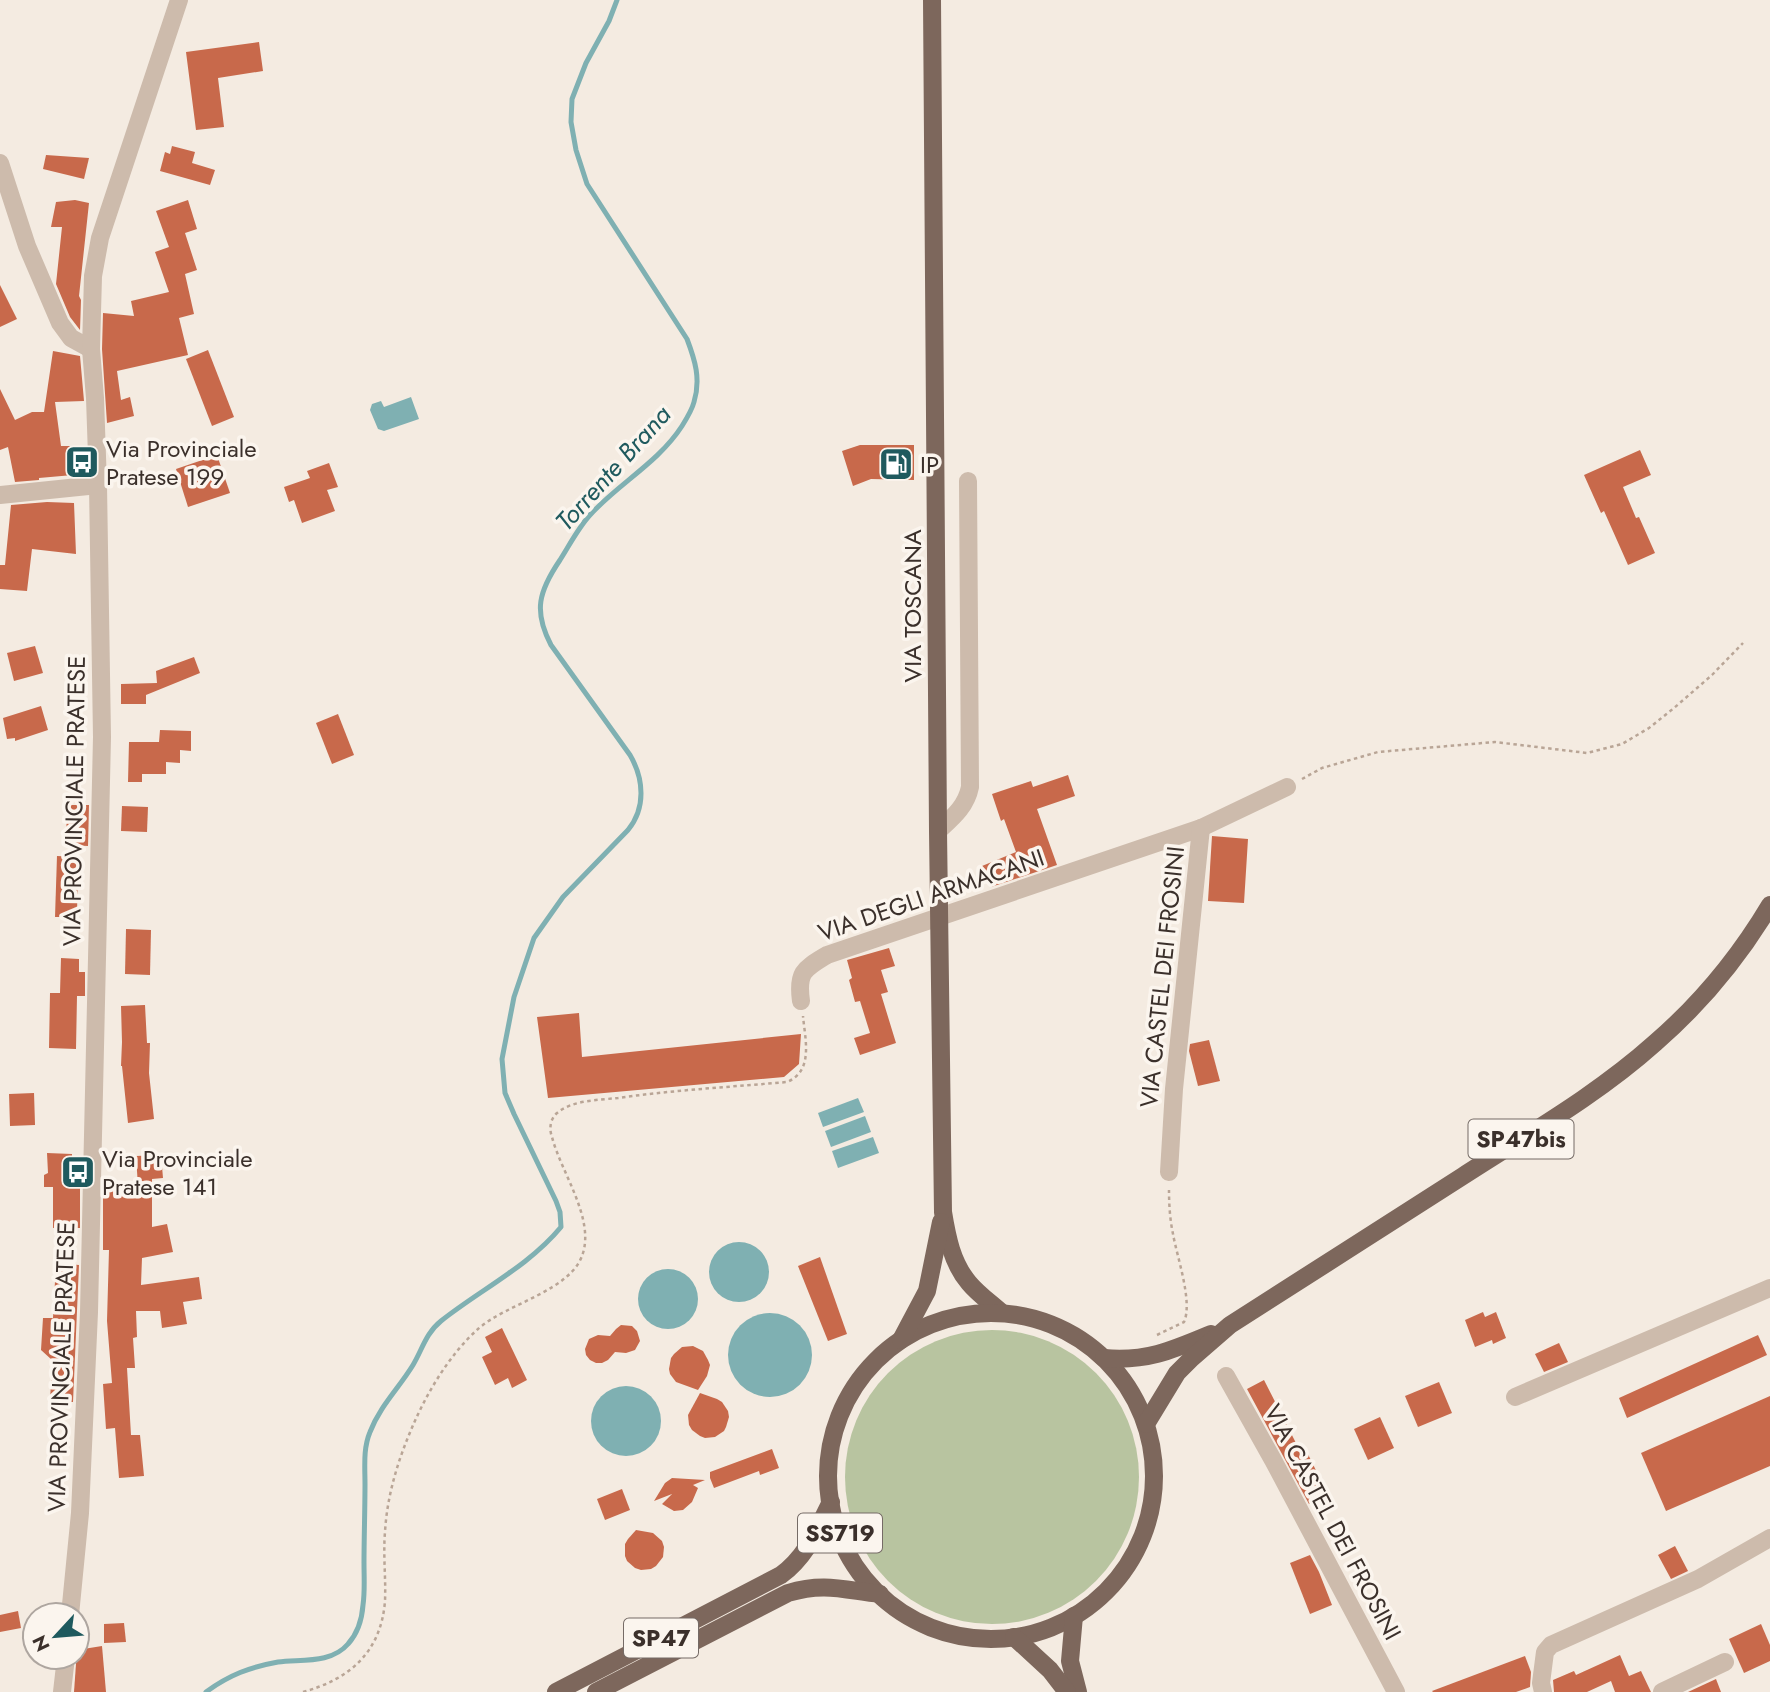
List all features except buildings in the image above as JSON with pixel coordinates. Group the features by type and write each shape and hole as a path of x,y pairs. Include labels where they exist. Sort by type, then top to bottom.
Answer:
{"main road":[{"name":"VIA TOSCANA","path":"932,0 943,1212 952,1252 963,1276 1002,1312"},
{"name":"SP47bis","path":"1146,1424 1177,1373 1230,1325 1560,1113 1644,1052 1683,1018 1712,986 1758,926 1770,905"},
{"name":"VIA TOSCANA","path":"901,1340 927,1291 943,1212"},
{"name":"SS719","path":"1002,1312 1035,1319 1067,1331 1104,1358 1129,1388 1139,1406 1150,1442 1154,1478 1153,1497 1144,1533 1132,1558 1097,1600 1074,1616 1045,1629 998,1639 966,1637 934,1628 906,1614 880,1594 862,1574 848,1552 837,1527 829,1483 831,1446 842,1410 860,1378 886,1351 933,1323 967,1314 1002,1312"},
{"name":"SP47bis","path":"1104,1358 1125,1360 1163,1353 1230,1325"},
{"name":"SP47","path":"556,1692 781,1575 797,1562 809,1547 831,1502"},
{"name":"SP47","path":"596,1692 788,1593 822,1586 880,1594"},
{"path":"1074,1616 1070,1661 1078,1692"},
{"path":"1014,1637 1050,1670 1067,1692"}],"street":[{"name":"VIA PROVINCIALE PRATESE","path":"71,1601 80,1513 90,1299 102,737 95,398 91,349 93,276 100,239 179,0"},
{"path":"0,163 27,246 60,323 71,338 91,349"},
{"path":"938,831 965,804 970,787 968,481"},
{"path":"0,495 97,485"},
{"name":"VIA DEGLI ARMACANI","path":"801,1001 800,978 805,970 827,955 1201,828 1287,787"},
{"name":"VIA CASTEL DEI FROSINI","path":"1169,1172 1174,1089 1201,828"},
{"path":"1515,1397 1770,1288"},
{"name":"VIA CASTEL DEI FROSINI","path":"1226,1376 1396,1692"},
{"path":"1543,1692 1541,1683 1545,1652 1551,1645 1698,1579 1770,1538"},
{"path":"1662,1692 1726,1662"},
{"path":"62,1692 64,1671"}],"path":[{"path":"1287,787 1322,768 1378,752 1495,743 1587,752 1622,744 1649,728 1674,708 1743,643"},
{"path":"303,1692 345,1675 356,1666 376,1640 385,1602 385,1533 389,1496 412,1428 438,1378 479,1328 564,1279 579,1264 586,1241 585,1229 551,1136 550,1124 553,1117 559,1111 582,1103 795,1079 802,1071 806,1059 801,1001"},
{"path":"1163,1353 1157,1335 1184,1322 1187,1311 1169,1204 1169,1172"}],"green space":[{"path":"992,1330 1021,1333 1048,1341 1074,1355 1096,1373 1114,1395 1128,1421 1136,1448 1139,1477 1136,1506 1128,1533 1114,1559 1096,1581 1074,1599 1048,1613 1021,1621 992,1624 963,1621 936,1613 910,1599 888,1581 870,1559 856,1533 848,1506 845,1477 848,1448 856,1421 870,1395 888,1373 910,1355 936,1341 963,1333"}],"water":[{"path":"411,397 419,419 384,431 378,429 370,410 372,404 381,401 384,407"},
{"path":"858,1098 864,1112 823,1127 818,1113"},
{"path":"865,1116 871,1132 831,1147 825,1131"},
{"path":"873,1137 879,1153 838,1168 832,1151"},
{"path":"739,1242 760,1251 769,1272 760,1293 739,1302 718,1293 709,1272 718,1251"},
{"path":"668,1269 689,1278 698,1299 689,1320 668,1329 647,1320 638,1299 647,1278"},
{"path":"770,1313 786,1316 800,1325 809,1339 812,1355 809,1371 800,1385 786,1394 770,1397 754,1394 740,1385 731,1371 728,1355 731,1339 740,1325 754,1316"},
{"path":"626,1386 651,1396 661,1421 651,1446 626,1456 601,1446 591,1421 601,1396"}],"waterway":[{"name":"Torrente Brana","path":"206,1692 232,1676 258,1666 333,1655 351,1640 360,1621 364,1600 365,1458 366,1445 374,1423 436,1326 519,1266 561,1227 556,1201 505,1093 502,1059 514,997 534,938 563,897 628,830 638,812 641,793 638,774 630,755 551,645 542,622 541,601 553,571 586,520 662,451 682,426 693,405 697,385 695,362 687,339 587,184 576,150 571,122 572,99 586,63 617,0"}],"place":[{"name":"Via Provinciale Pratese 199","path":"82,462"},
{"name":"IP","path":"896,464"},
{"name":"Via Provinciale Pratese 141","path":"78,1172"}]}
